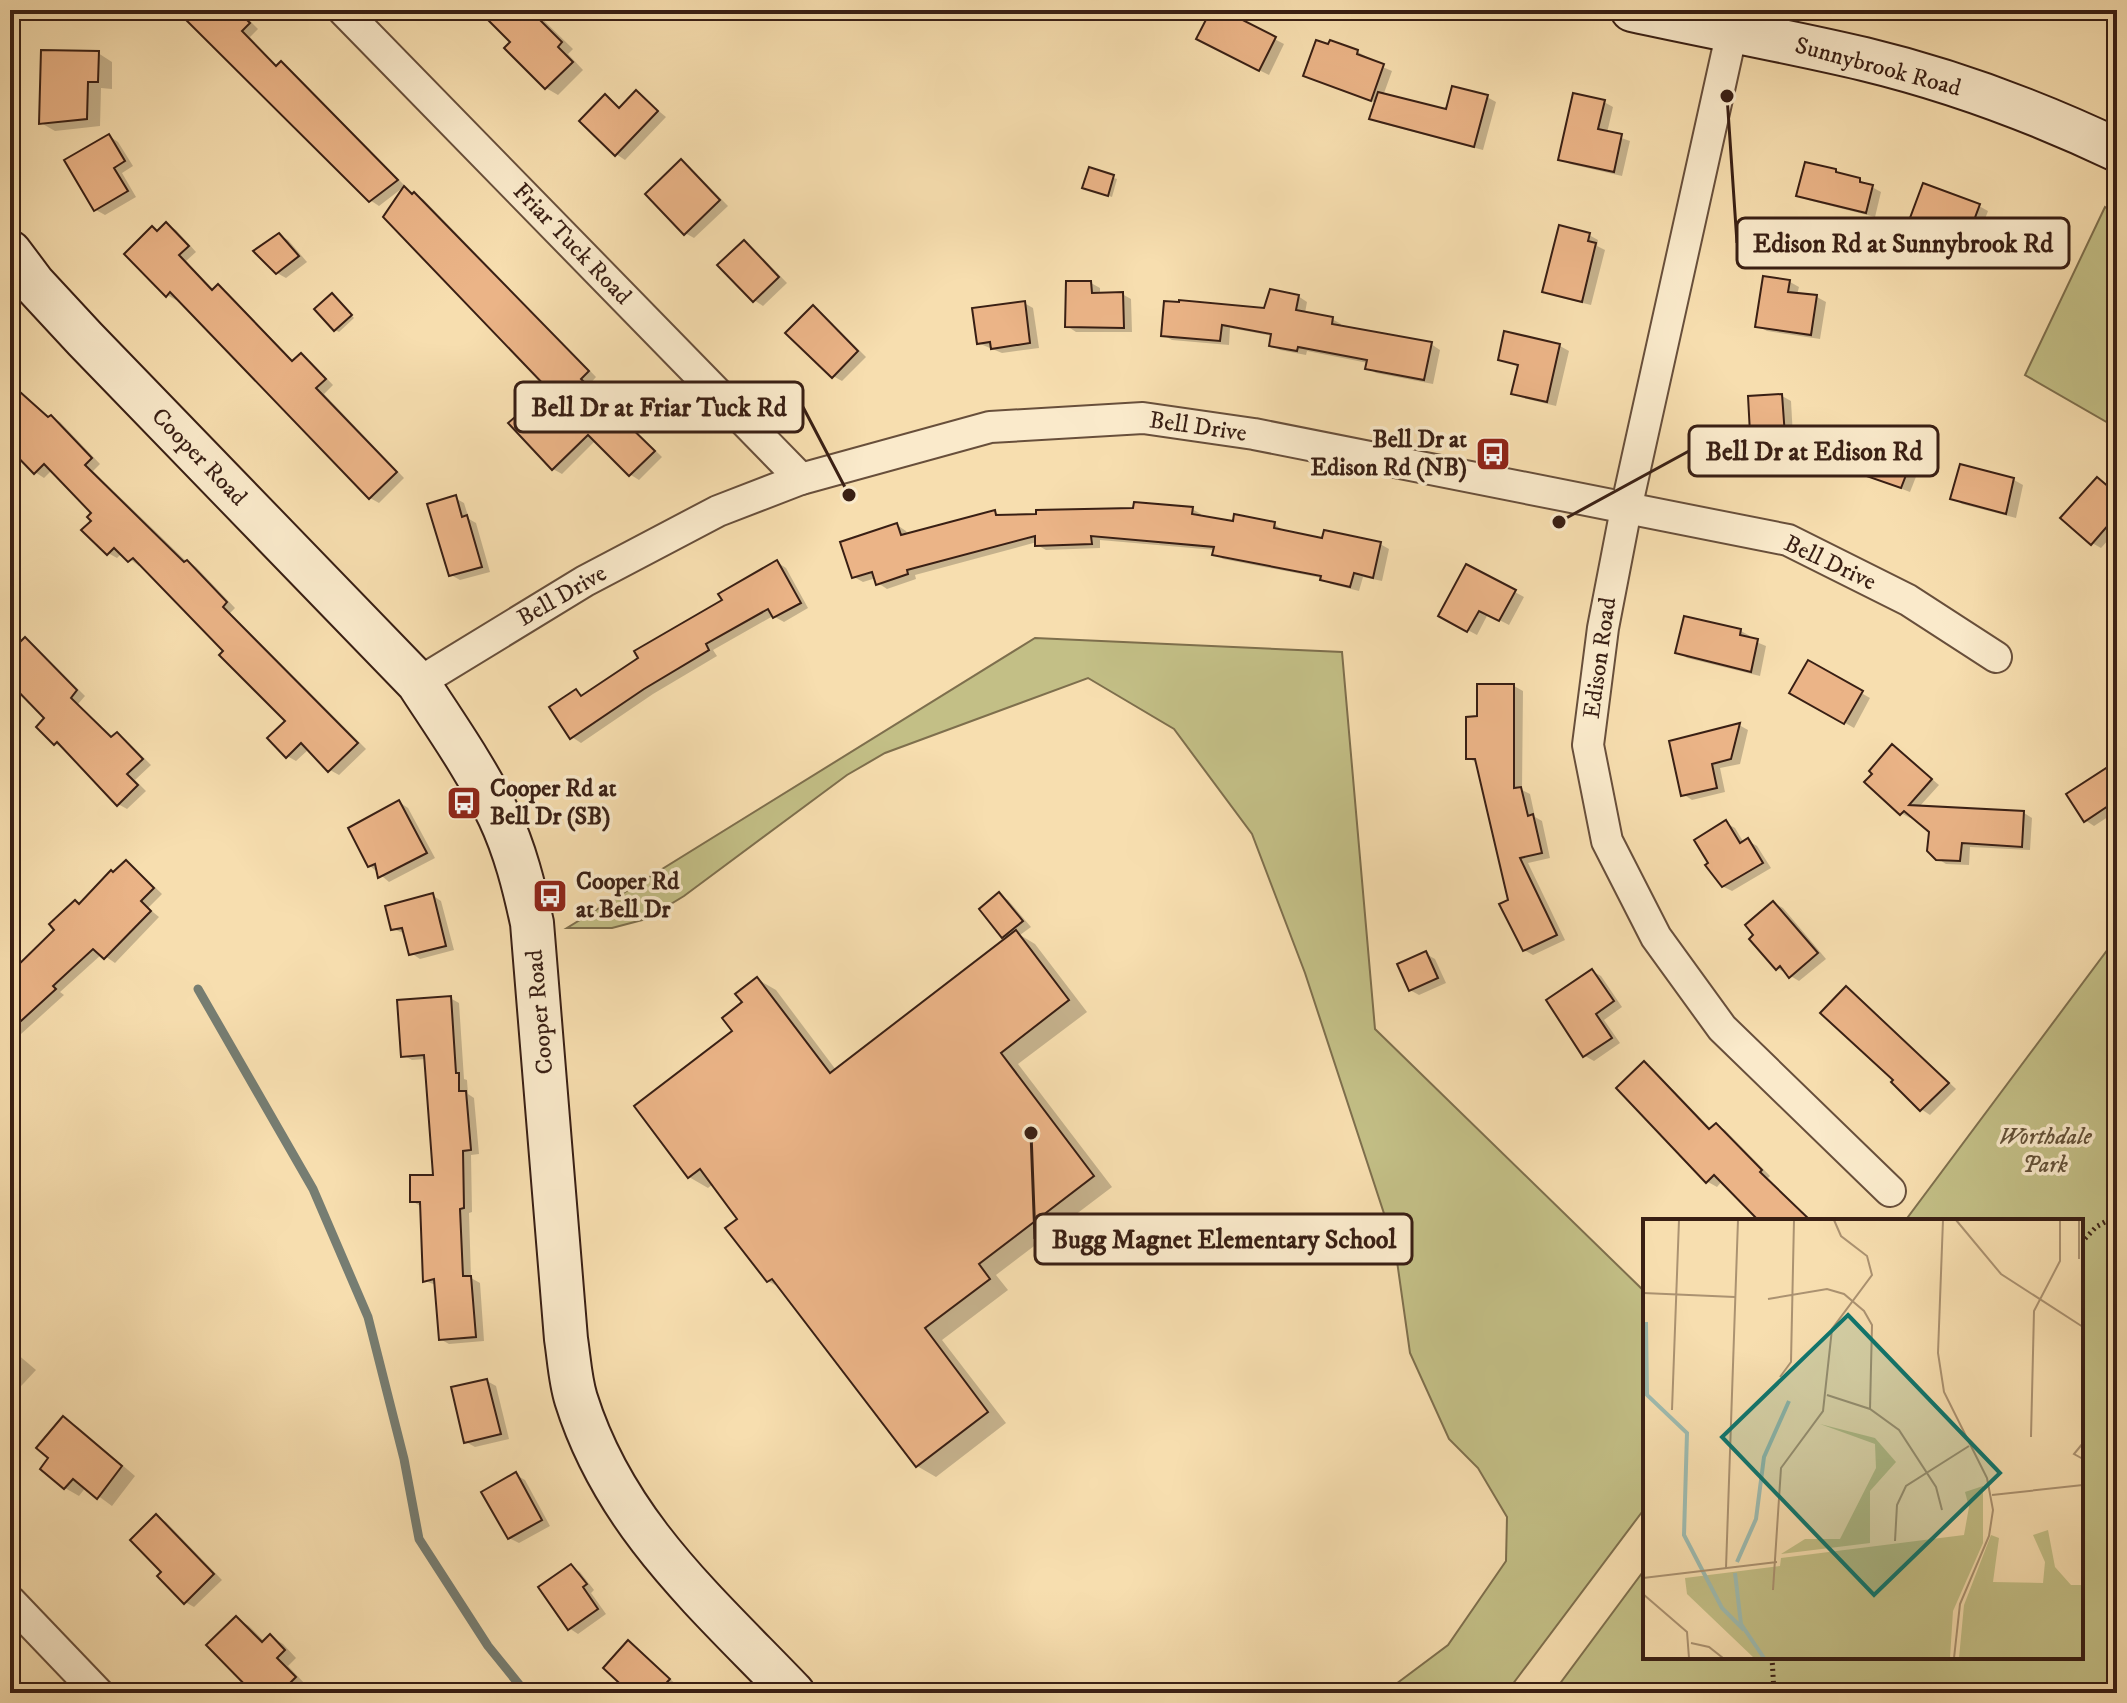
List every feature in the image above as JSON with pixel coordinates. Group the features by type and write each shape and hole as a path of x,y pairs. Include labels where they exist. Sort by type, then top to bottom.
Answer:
{"street":[{"name":"Friar Tuck Road","path":"343,10 801,479"},
{"name":"Sunnybrook Road","path":"1632,10 1866,60 1978,93 2071,128 2117,150"},
{"name":"Edison Road","path":"1732,31 1626,509 1603,628 1588,745 1607,841 1656,937 1722,1028 1890,1191"},
{"name":"Cooper Road","path":"10,252 34,284 85,339 418,683 499,816 524,886 532,923 566,1339 575,1397 592,1442 617,1493 648,1539 685,1582 793,1693"},
{"name":"Bell Drive","path":"418,683 585,581 718,511 801,479 990,427 1143,418 1254,434 1788,540 1908,600 1996,657"},
{"path":"10,1601 98,1693"}],"path":[{"path":"2083,1241 2096,1227 2117,1215"},
{"path":"1772,1659 1774,1693"}],"green space":[{"path":"2105,207 2117,214 2117,428 2025,375"},
{"path":"1035,638 1342,652 1375,1029 1643,1290 1643,1511 1506,1693 1384,1693 1448,1645 1506,1561 1507,1517 1478,1468 1449,1439 1410,1353 1395,1247 1305,973 1252,834 1174,729 1088,678 885,753 847,775 684,896 646,919 612,928 567,928"},
{"name":"Worthdale Park","path":"2117,937 2117,1693 1553,1693 1643,1572 1643,1659 2083,1659 2083,1219 1906,1219"}],"building":[{"path":"176,10 237,10 250,23 242,31 276,66 281,61 398,180 369,202"},
{"path":"478,10 530,10 562,42 558,47 573,62 545,89 504,48 510,42"},
{"path":"1211,10 1223,10 1276,37 1259,71 1196,39"},
{"path":"1316,40 1328,44 1330,40 1384,64 1371,101 1303,76"},
{"path":"41,50 99,51 98,82 88,82 87,119 39,124"},
{"path":"1452,86 1488,95 1474,147 1369,119 1378,92 1446,109"},
{"path":"636,90 658,111 615,156 579,121 605,94 619,108"},
{"path":"1573,93 1605,100 1598,129 1622,134 1614,172 1558,160"},
{"path":"109,134 125,161 114,168 128,191 94,211 64,160"},
{"path":"681,159 720,200 684,235 645,194"},
{"path":"1805,162 1836,169 1836,172 1873,185 1866,213 1796,196"},
{"path":"1089,167 1114,175 1108,196 1082,188"},
{"path":"1923,183 1980,204 1967,239 1910,218"},
{"path":"404,186 412,194 414,192 589,371 581,379 655,451 629,476 588,435 552,470 508,423 548,389 383,217"},
{"path":"166,222 189,246 179,255 212,290 218,284 292,361 301,353 326,379 316,388 397,472 369,499 170,292 166,297 124,254 152,226 157,231"},
{"path":"1559,225 1590,233 1588,241 1596,243 1582,302 1542,292"},
{"path":"279,233 299,256 276,274 253,251"},
{"path":"744,240 779,277 753,302 717,265"},
{"path":"1763,276 1790,280 1788,292 1817,295 1811,335 1755,327"},
{"path":"1066,281 1091,281 1092,293 1123,292 1124,328 1065,327"},
{"path":"1270,289 1299,295 1296,310 1333,317 1332,324 1432,342 1424,380 1365,369 1367,360 1298,347 1297,351 1269,346 1271,334 1222,325 1220,341 1161,336 1164,301 1264,308"},
{"path":"332,293 352,315 334,331 314,309"},
{"path":"1025,301 1030,343 991,349 990,342 977,344 972,308"},
{"path":"813,305 858,351 832,378 785,333"},
{"path":"1504,331 1560,344 1547,402 1511,394 1518,365 1498,360"},
{"path":"10,383 48,417 51,415 92,458 85,465 184,562 187,560 227,602 223,607 358,743 328,772 301,743 286,758 267,738 285,721 219,655 223,651 133,558 128,562 114,548 107,555 81,530 91,521 87,517 91,513 44,464 34,474 10,449"},
{"path":"1782,394 1786,450 1751,452 1748,396"},
{"path":"1862,438 1913,457 1901,488 1849,470"},
{"path":"1960,464 2014,478 2006,514 1950,499"},
{"path":"2097,477 2117,494 2117,515 2091,545 2060,518"},
{"path":"456,495 462,517 467,515 482,567 449,576 427,504"},
{"path":"1134,502 1193,507 1192,514 1233,521 1234,514 1275,522 1274,528 1322,538 1324,530 1381,542 1373,578 1354,573 1350,587 1320,580 1321,576 1212,555 1214,547 1091,536 1092,544 1035,546 1035,536 907,570 908,574 876,585 872,572 852,578 840,542 897,523 901,535 995,510 996,515 1036,514 1036,510 1133,508"},
{"path":"777,560 801,603 773,618 768,609 706,644 709,650 570,739 549,707 576,689 581,696 638,658 634,651 722,600 718,594"},
{"path":"1466,564 1516,590 1499,621 1479,611 1467,632 1438,616"},
{"path":"1684,616 1741,629 1740,635 1758,639 1751,672 1675,653"},
{"path":"25,637 77,690 71,698 111,737 117,732 143,759 127,774 138,785 117,806 57,742 54,745 36,727 44,718 10,683 10,652"},
{"path":"1808,660 1863,691 1844,724 1789,693"},
{"path":"1477,684 1514,684 1514,788 1521,787 1528,816 1533,814 1542,853 1520,858 1557,935 1523,951 1499,904 1508,900 1475,759 1466,759 1466,717 1477,716"},
{"path":"1740,723 1731,759 1712,764 1717,788 1681,796 1669,741"},
{"path":"1892,744 1932,779 1909,805 2024,811 2022,847 1962,843 1960,861 1936,860 1927,851 1929,832 1904,811 1900,815 1864,782 1872,774 1869,771"},
{"path":"2117,761 2117,800 2084,822 2066,794"},
{"path":"399,800 427,853 378,878 375,864 368,867 348,828"},
{"path":"1726,820 1740,843 1748,838 1763,863 1722,887 1705,865 1708,863 1694,840"},
{"path":"126,860 154,888 141,901 151,911 104,959 93,949 53,986 56,989 10,1031 10,973 54,930 49,924 75,900 79,904 111,870 113,872"},
{"path":"999,892 1023,921 1002,938 979,909"},
{"path":"433,893 446,946 409,955 402,928 391,930 385,906"},
{"path":"1773,901 1818,953 1789,978 1780,966 1776,970 1749,939 1753,935 1745,925"},
{"path":"1016,930 1069,1000 1001,1053 1094,1176 979,1264 990,1279 925,1328 988,1412 916,1467 772,1279 767,1282 725,1228 737,1219 700,1169 688,1178 634,1106 732,1031 722,1018 742,1002 735,994 757,977 830,1073"},
{"path":"1426,951 1438,978 1409,991 1397,964"},
{"path":"1592,969 1614,1001 1596,1014 1612,1038 1583,1057 1546,1000"},
{"path":"1846,986 1949,1083 1920,1111 1891,1082 1893,1080 1820,1013"},
{"path":"451,996 456,1073 459,1073 459,1091 466,1091 471,1150 463,1151 464,1208 460,1209 463,1276 471,1276 476,1337 439,1340 434,1279 423,1282 420,1202 410,1202 410,1175 433,1175 424,1055 401,1057 397,1000"},
{"path":"1644,1061 1709,1129 1716,1123 1762,1170 1760,1172 1809,1219 1757,1219 1714,1175 1706,1183 1616,1088"},
{"path":"487,1379 501,1434 464,1443 451,1387"},
{"path":"63,1416 122,1466 97,1499 73,1479 64,1489 40,1469 48,1458 36,1448"},
{"path":"516,1472 542,1520 508,1539 481,1492"},
{"path":"156,1514 214,1574 184,1604 157,1576 161,1572 130,1540"},
{"path":"571,1564 587,1584 583,1587 598,1609 568,1630 538,1587"},
{"path":"236,1616 262,1642 270,1634 285,1650 277,1658 296,1677 280,1693 253,1693 206,1645"},
{"path":"628,1640 670,1679 657,1693 630,1693 603,1668"}],"waterway":[{"path":"198,989 313,1189 368,1317 404,1459 419,1539 488,1646 526,1693"}],"place":[{"name":"Edison Rd at Sunnybrook Rd","path":"1727,96"},
{"name":"Bell Dr at Edison Rd (NB)","path":"1493,454"},
{"name":"Bell Dr at Friar Tuck Rd","path":"849,495"},
{"name":"Bell Dr at Edison Rd","path":"1559,522"},
{"name":"Cooper Rd at Bell Dr (SB)","path":"464,803"},
{"name":"Cooper Rd at Bell Dr","path":"550,896"},
{"name":"Bugg Magnet Elementary School","path":"1031,1133"}]}
